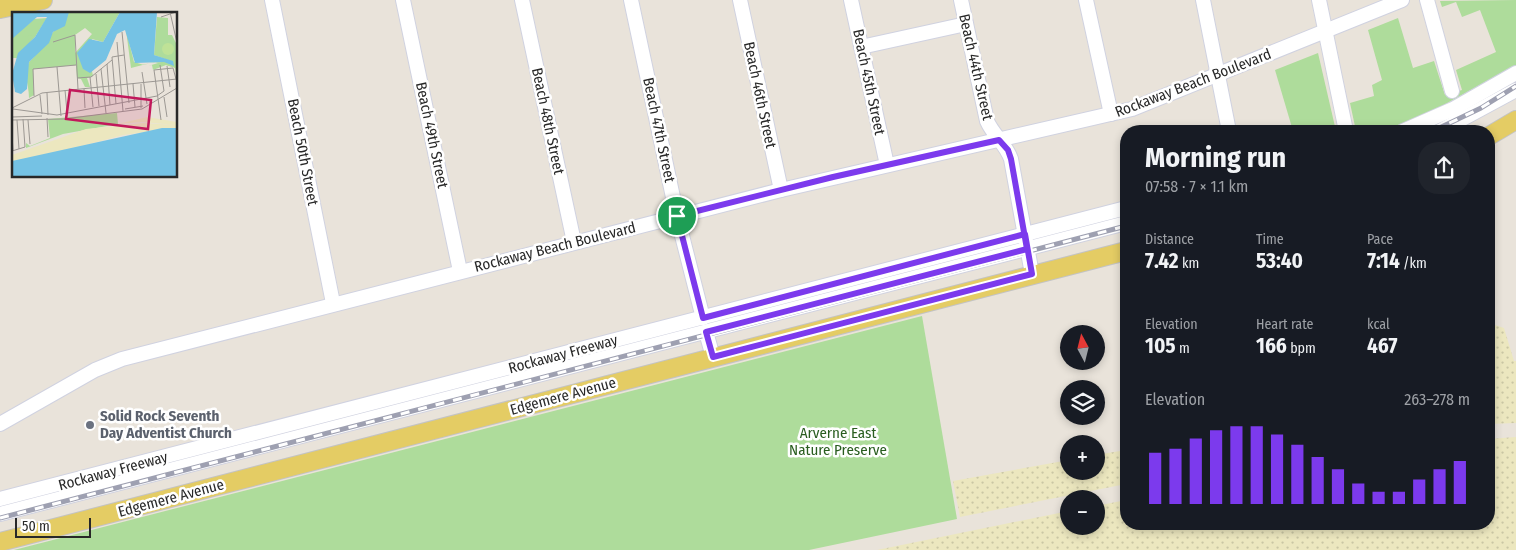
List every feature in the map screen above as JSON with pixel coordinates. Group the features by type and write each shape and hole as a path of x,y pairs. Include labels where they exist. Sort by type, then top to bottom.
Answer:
{"main road":[{"path":"0,9 41,4"},
{"path":"1495,132 1516,120"},
{"name":"Edgemere Avenue","path":"0,542 1120,252"}],"street":[{"name":"Beach 50th Street","path":"272,0 333,304"},
{"name":"Beach 49th Street","path":"403,0 460,271"},
{"name":"Beach 48th Street","path":"522,0 574,242"},
{"name":"Beach 47th Street","path":"631,0 677,216 703,318"},
{"name":"Beach 46th Street","path":"740,0 781,190"},
{"name":"Beach 45th Street","path":"851,0 887,165"},
{"name":"Beach 44th Street","path":"961,0 987,120 999,140 1008,150 1011,159 1032,274"},
{"path":"1086,0 1111,114"},
{"path":"1203,0 1228,125"},
{"path":"1319,0 1345,125"},
{"name":"Rockaway Beach Boulevard","path":"2,418 116,361 781,190 1132,109 1402,0"},
{"path":"1427,0 1452,91"},
{"path":"861,47 966,24"},
{"path":"1417,125 1454,109 1516,73"},
{"path":"1451,125 1516,90"},
{"name":"Rockaway Freeway","path":"0,500 1120,210"},
{"name":"Rockaway Freeway","path":"0,514 1120,225"},
{"path":"706,332 713,357"}],"green space":[{"path":"1516,0 1516,65 1442,106 1398,125 1355,125 1350,103 1374,96 1372,85 1382,80 1368,30 1398,18 1413,68 1434,61 1445,95 1462,90 1456,70 1496,52 1480,10 1462,17 1456,2 1442,7 1440,1"},
{"path":"1318,53 1335,125 1291,125 1275,70"},
{"name":"Arverne East Nature Preserve","path":"922,316 957,519 809,550 14,550"}],"sand":[{"path":"1495,325 1504,328 1514,361 1516,361 1516,423 1495,424"},
{"path":"1516,437 1516,550 877,550 1060,513 1060,535 1105,535 1105,504 1120,501 1120,530 1495,530 1495,439"},
{"path":"1120,451 1120,485 1096,490 1060,490 1060,497 960,517 953,481 1060,462 1060,480 1105,480 1105,454"}],"railway":[{"path":"1446,125 1481,108 1516,86"},
{"path":"0,518 1120,228"}],"place":[{"name":"Solid Rock Seventh Day Adventist Church","path":"90,425"}],"route":[{"path":"677,216 703,318 1025,234 1032,274 713,357 706,332 1027,249 1025,234 1011,159 1008,150 999,140 833,177 677,216"}]}
